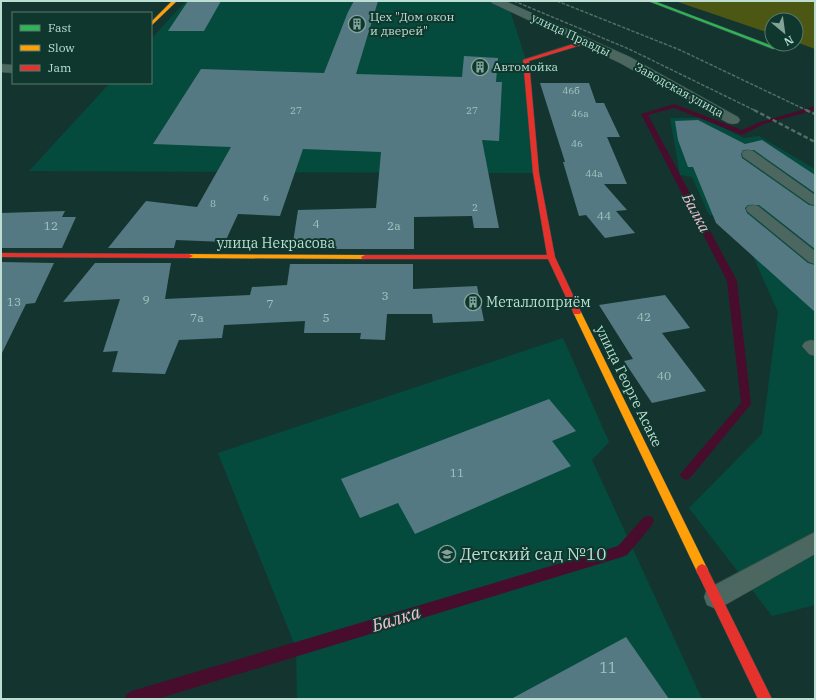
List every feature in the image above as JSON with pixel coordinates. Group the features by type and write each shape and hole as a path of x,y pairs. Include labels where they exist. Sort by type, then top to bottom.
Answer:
{"street":[{"path":"152,24 175,1"},
{"name":"улица Правды","path":"496,1 625,60"},
{"path":"650,1 764,44"},
{"name":"улица Георге Асаке","path":"586,42 526,60 536,173 551,257 765,699"},
{"name":"Заводская улица","path":"625,60 733,120"},
{"path":"1,68 12,69"},
{"name":"улица Некрасова","path":"1,255 551,257"}],"lane":[{"path":"748,154 815,201"},
{"path":"752,209 815,259"},
{"path":"716,598 815,542"}],"shaded area":[{"path":"186,1 496,1 509,7 526,60 536,173 29,171 109,84 152,84 152,38"},
{"path":"675,1 815,1 815,49 804,45 804,12 764,12 764,31"},
{"path":"670,118 703,118 744,138 759,136 815,169 815,605 772,616 689,508 762,434 778,312 736,218 709,215 692,177 680,175"},
{"name":"Детский сад №10","path":"563,338 609,442 592,460 702,699 297,699 296,648 218,453"}],"building":[{"path":"188,1 221,1 204,31 168,31"},
{"path":"354,1 378,1 356,74 462,77 464,56 498,58 496,82 502,82 499,141 482,140 499,228 474,228 472,216 414,217 414,249 292,249 298,210 376,208 381,152 303,149 280,216 238,214 225,242 176,240 174,248 108,248 146,201 197,207 231,147 153,144 201,69 324,73 348,12"},
{"path":"540,83 589,83 596,103 604,103 620,137 607,137 627,184 604,184 627,210 616,211 635,233 605,238 586,215 579,216 563,162 565,162"},
{"path":"698,120 745,144 762,140 815,175 815,193 754,150 743,150 741,154 742,158 809,205 815,206 815,249 759,205 748,205 745,208 747,213 808,263 815,265 815,312 716,223 693,167 688,167 678,140 675,121"},
{"path":"65,211 62,217 76,217 62,248 1,248 1,213"},
{"path":"1,262 54,263 35,303 26,304 1,355"},
{"path":"95,263 171,263 165,299 250,295 252,287 287,285 290,264 413,264 413,289 477,286 484,321 433,323 432,314 387,314 385,340 360,339 361,333 304,333 305,321 224,325 222,338 179,340 165,374 112,372 118,351 103,352 120,299 63,302"},
{"path":"665,295 690,328 662,333 706,391 652,403 624,361 633,359 599,305"},
{"path":"549,399 576,431 552,441 571,466 415,534 398,503 360,518 341,479"},
{"path":"626,637 669,699 511,699"}],"waterway":[{"name":"Балка","path":"686,475 746,404 732,281 644,114 674,106 742,133 762,123 815,108"},
{"name":"Балка","path":"132,699 622,551 648,521"}],"railway":[{"path":"514,1 629,49 755,110"},
{"path":"557,1 680,50 808,111"},
{"path":"755,110 815,142"},
{"path":"806,110 815,114"}],"traffic: fast":[{"path":"650,1 764,44"}],"traffic: slow":[{"path":"152,24 175,1"},
{"path":"189,256 365,257"},
{"path":"577,312 702,570"}],"traffic: jam":[{"path":"577,312 551,257 536,173 526,60 586,42"},
{"path":"1,255 189,256"},
{"path":"365,257 551,257"},
{"path":"702,570 765,699"}],"place":[{"name":"Цех \"Дом окон и дверей\"","path":"357,24"},
{"name":"Автомойка","path":"480,67"},
{"name":"Металлоприём","path":"473,302"},
{"name":"Детский сад №10","path":"447,554"}]}
